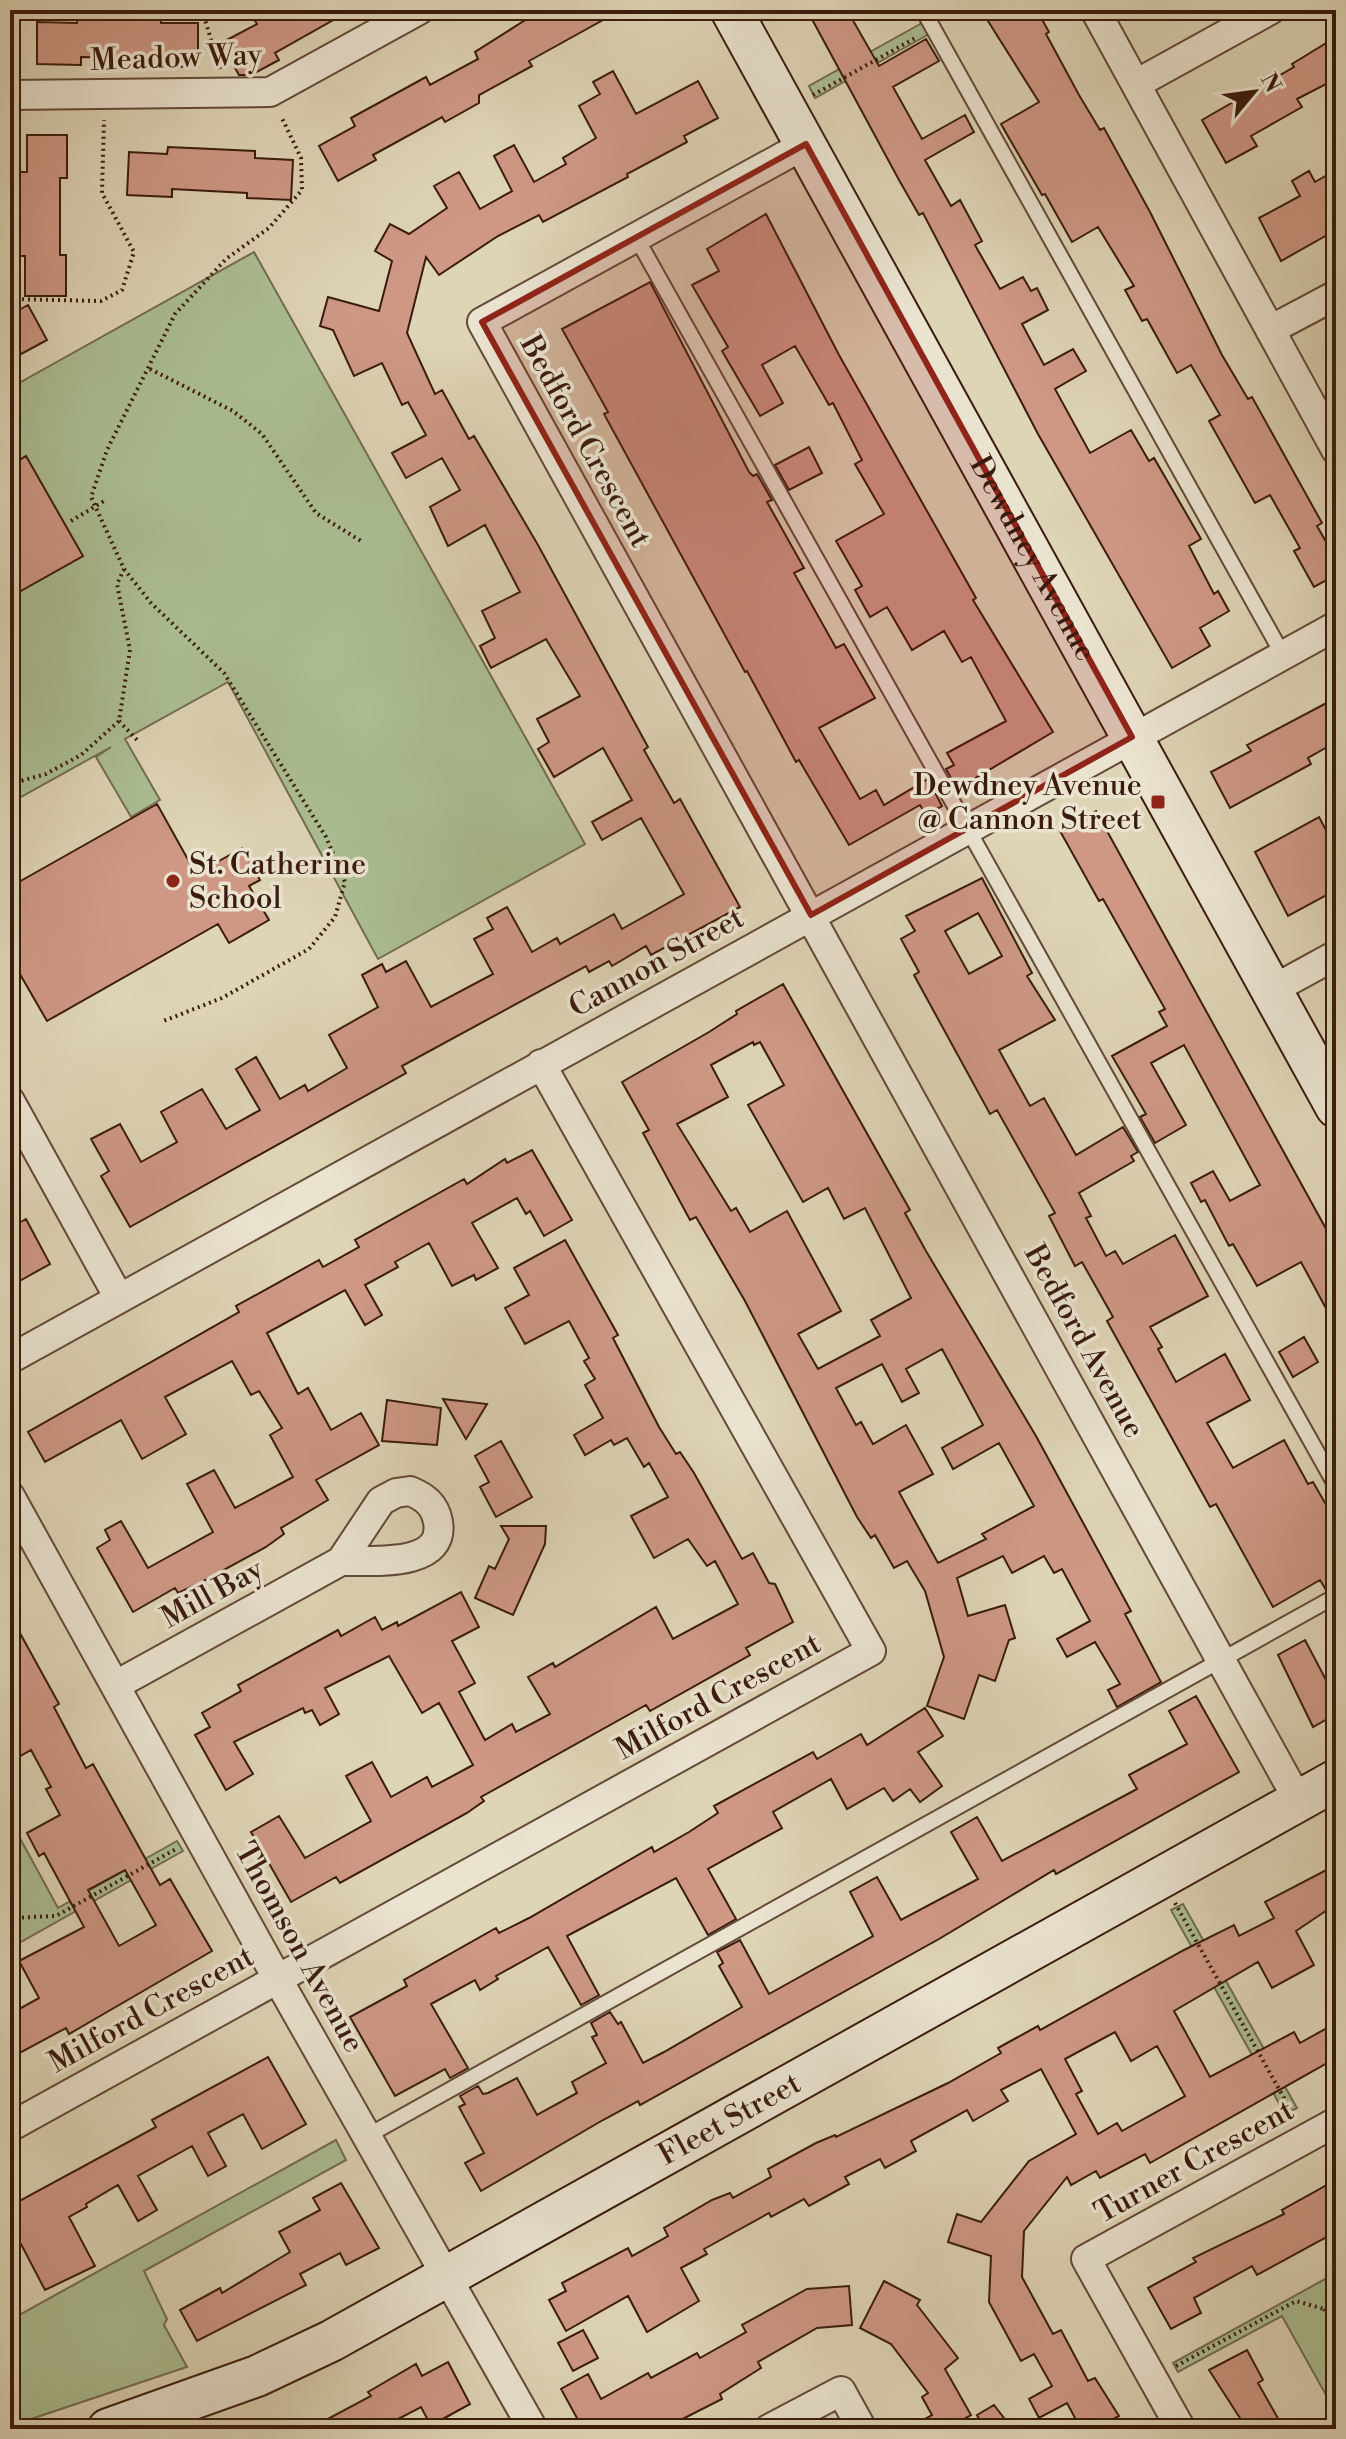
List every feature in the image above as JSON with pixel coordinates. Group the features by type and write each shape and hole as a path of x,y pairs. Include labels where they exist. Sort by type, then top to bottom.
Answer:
{"street":[{"name":"Meadow Way","path":"14,95 270,92 419,10"},
{"name":"Dewdney Avenue","path":"731,10 1336,1107"},
{"path":"1095,10 1336,450"},
{"path":"1136,84 1270,10"},
{"name":"Bedford Crescent","path":"806,144 482,322 811,915"},
{"path":"1270,330 1336,295"},
{"name":"Cannon Street","path":"10,1359 1336,626"},
{"name":"Bedford Avenue","path":"811,915 1298,1800"},
{"path":"1272,990 1336,955"},
{"name":"Milford Crescent","path":"10,2127 871,1651 541,1064"},
{"path":"10,1101 119,1298"},
{"name":"Thomson Avenue","path":"10,1496 277,1978 533,2429"},
{"name":"Mill Bay","path":"116,1685 341,1561"},
{"name":"Fleet Street","path":"108,2429 257,2376 331,2341 1336,1780"},
{"name":"Turner Crescent","path":"1181,2429 1086,2259 1336,2122"},
{"path":"769,2429 841,2391 862,2429"}],"lane":[{"path":"923,10 1283,655"},
{"path":"636,237 1336,1486"},
{"path":"367,2136 1336,1596"}],"path":[{"path":"202,10 227,93"},
{"path":"787,109 964,10"},
{"path":"10,19 18,12"},
{"path":"14,95 18,12"},
{"path":"161,1022 222,998 309,949 335,917 345,882 326,837 224,673 151,603 124,569 91,497 107,450 175,314 226,259 269,228 302,190 301,158 270,92"},
{"path":"10,299 101,301 122,290 134,252 102,193 105,94"},
{"path":"150,369 233,411 262,434 316,513 361,541"},
{"path":"71,521 104,501"},
{"path":"10,784 46,774 81,755 119,721 130,650 117,584 124,569"},
{"path":"119,721 137,740"},
{"path":"10,1918 56,1916 199,1836"},
{"path":"1160,1877 1306,2138"},
{"path":"1324,2309 1336,2300"},
{"path":"1153,2379 1296,2301 1324,2309 1336,2330"}],"highlighted area":[{"path":"806,144 1132,737 811,915 482,322"}],"green space":[{"path":"922,23 929,34 815,98 809,86"},
{"path":"254,252 585,844 378,959 228,682 125,739 160,800 131,817 96,757 111,747 10,803 10,388"},
{"path":"10,1820 58,1908 177,1841 183,1851 10,1948"},
{"path":"1183,1904 1297,2108 1285,2114 1171,1910"},
{"path":"336,2140 346,2160 144,2271 167,2319 164,2325 187,2367 10,2426 10,2320"},
{"path":"1336,2273 1336,2413 1282,2316 1178,2372 1173,2363"}],"building":[{"path":"264,10 351,10 275,53 279,60 251,75 239,75 221,43 257,24 252,16"},
{"path":"541,10 621,10 529,61 532,66 479,95 479,103 445,122 442,117 373,155 376,160 338,181 319,146 355,126 351,118 426,77 430,85 478,59 475,52"},
{"path":"807,10 847,10 879,66 926,39 939,61 893,87 922,139 965,115 974,132 925,160 951,206 960,200 982,241 975,245 1000,289 1023,277 1031,291 1037,288 1048,310 1022,324 1044,365 1073,349 1086,371 1055,389 1090,453 1131,430 1149,461 1154,458 1201,539 1189,546 1214,594 1218,591 1229,611 1200,628 1210,646 1172,668 1038,434 923,213 919,215 899,180"},
{"path":"981,10 1027,10 1032,18 1039,14 1049,32 1046,34 1079,95 1100,130 1104,128 1150,212 1222,355 1248,399 1252,397 1322,523 1317,526 1336,559 1336,575 1314,587 1294,551 1300,548 1270,495 1255,503 1209,421 1220,415 1191,365 1177,373 1147,319 1142,321 1125,290 1134,286 1098,227 1072,242 1045,194 1042,195 1001,124 1039,102"},
{"path":"77,12 161,14 161,23 198,23 198,67 155,66 155,58 81,57 81,65 37,64 37,22 77,23"},
{"path":"1336,37 1336,79 1297,99 1302,107 1251,136 1257,146 1226,163 1202,120 1294,67 1292,64"},
{"path":"613,71 636,114 698,81 718,118 684,136 687,142 627,174 628,177 543,222 539,215 498,236 439,275 426,257 407,333 435,394 442,390 469,439 474,436 538,545 648,747 644,750 674,803 680,799 740,907 651,955 646,946 612,966 609,961 589,972 586,966 402,1066 406,1073 130,1227 101,1176 109,1171 91,1139 120,1124 141,1162 177,1142 161,1112 202,1089 226,1129 260,1110 236,1069 256,1057 280,1099 305,1085 308,1091 347,1068 329,1035 378,1007 362,975 382,964 386,972 406,961 431,1007 493,974 474,939 493,929 487,918 507,907 532,952 557,938 560,944 614,914 622,929 684,894 641,818 602,840 592,822 632,800 603,748 554,777 538,749 549,742 537,719 580,696 546,639 491,668 480,646 495,638 482,611 520,592 485,525 448,546 430,507 460,490 442,458 406,478 392,453 426,435 408,402 402,405 382,363 354,376 333,330 320,326 328,297 379,311 392,261 375,251 390,224 409,234 447,208 434,186 459,172 480,209 512,191 494,156 514,145 534,182 566,164 563,158 596,138 579,106 600,94 593,82"},
{"path":"27,135 67,135 67,178 60,178 60,255 66,255 66,296 25,296 25,256 18,256 19,172 27,172"},
{"path":"168,147 255,151 255,158 293,160 291,200 247,198 247,193 172,189 172,197 127,195 129,152 167,154"},
{"path":"1336,170 1336,230 1281,261 1259,218 1300,196 1292,181 1309,171 1315,182"},
{"path":"766,214 839,355 976,598 973,600 1053,732 957,789 946,769 954,765 947,753 1006,721 971,657 962,662 944,631 912,650 887,607 870,617 855,590 862,586 836,541 884,514 855,464 862,460 833,403 829,405 795,346 762,365 783,403 760,416 722,351 728,347 692,285 719,271 707,249"},
{"path":"650,282 749,472 753,476 757,474 772,500 767,502 804,568 794,573 836,648 844,644 875,698 819,728 860,799 876,790 884,805 928,779 942,806 926,815 920,805 849,845 799,760 796,762 604,414 608,412 562,329"},
{"path":"28,305 47,340 10,360 10,315"},
{"path":"809,447 822,473 789,490 775,465"},
{"path":"26,456 83,556 10,597 10,466"},
{"path":"1336,698 1336,742 1308,758 1311,764 1230,808 1211,772 1251,751 1247,745"},
{"name":"St. Catherine School","path":"157,804 196,874 242,848 260,880 249,886 269,920 229,943 218,924 47,1021 10,957 10,887"},
{"path":"1096,811 1336,1247 1336,1327 1301,1262 1257,1286 1233,1244 1229,1246 1205,1200 1201,1202 1191,1183 1213,1171 1230,1201 1260,1185 1184,1045 1151,1063 1186,1125 1155,1143 1140,1117 1146,1114 1112,1056 1167,1026 1159,1012 1165,1009 1103,899 1099,901 1060,831"},
{"path":"1319,817 1336,849 1336,890 1288,916 1255,852"},
{"path":"982,878 1032,973 1027,976 1055,1020 999,1050 1030,1106 1044,1098 1076,1155 1123,1127 1138,1152 1131,1156 1134,1161 1079,1193 1091,1216 1086,1218 1106,1256 1115,1251 1123,1264 1175,1235 1208,1296 1150,1327 1162,1347 1158,1349 1176,1382 1225,1354 1250,1400 1207,1423 1233,1468 1284,1440 1308,1484 1313,1482 1336,1522 1336,1586 1326,1590 1320,1580 1273,1607 1216,1504 1210,1507 1107,1321 1113,1317 1082,1262 1075,1266 1049,1216 1055,1213 997,1110 990,1114 914,975 919,972 901,939 915,931 906,916","holes":["978,913 1002,956 969,974 945,931"]},
{"path":"783,984 910,1210 905,1213 926,1251 1036,1436 1131,1611 1125,1614 1161,1682 1117,1707 1108,1690 1120,1684 1095,1642 1067,1657 1057,1639 1090,1621 1062,1569 1054,1573 1044,1556 1012,1573 1003,1556 957,1578 968,1616 1005,1605 1015,1638 1009,1640 995,1681 979,1675 964,1719 927,1706 944,1657 925,1591 907,1561 894,1568 875,1535 871,1538 857,1517 745,1301 696,1217 690,1220 643,1133 649,1130 622,1082 709,1032 737,1014 736,1011","holes":["753,1042 754,1045 760,1042 784,1085 748,1105 803,1202 828,1188 844,1219 865,1208 911,1298 871,1320 880,1336 818,1369 798,1334 841,1311 787,1211 750,1232 736,1208 731,1211 677,1124 728,1097 711,1065","942,1349 983,1425 942,1448 953,1469 999,1443 1034,1506 982,1534 986,1539 938,1563 899,1492 933,1474 906,1425 873,1444 861,1422 856,1425 836,1388 882,1364 902,1402 919,1393 906,1369"]},
{"path":"532,1150 572,1220 544,1236 530,1211 526,1214 517,1198 472,1223 498,1268 476,1280 474,1275 452,1286 429,1243 395,1262 398,1267 365,1285 382,1315 365,1325 345,1290 267,1333 298,1394 308,1388 331,1430 361,1413 379,1445 316,1480 328,1500 281,1528 284,1534 266,1547 198,1584 178,1593 175,1588 133,1612 97,1548 110,1540 105,1530 121,1521 148,1568 213,1532 187,1484 214,1470 235,1508 293,1477 270,1435 282,1428 259,1391 251,1395 232,1361 165,1397 186,1434 142,1459 121,1420 45,1462 28,1432 239,1312 236,1306 319,1260 323,1267 359,1247 355,1240 464,1179 467,1184 505,1159 507,1163"},
{"path":"26,1219 50,1264 16,1283 10,1272 10,1228"},
{"path":"565,1240 618,1335 613,1338 659,1427 676,1454 680,1452 694,1473 742,1559 753,1553 769,1583 775,1584 793,1622 746,1648 750,1655 650,1711 646,1705 481,1797 484,1801 467,1813 340,1883 336,1877 291,1902 251,1832 279,1816 305,1858 371,1821 346,1776 372,1762 391,1797 427,1777 432,1787 473,1765 439,1703 422,1713 389,1656 325,1688 339,1714 320,1725 312,1710 305,1713 303,1708 234,1742 253,1774 226,1790 195,1735 210,1727 202,1713 241,1691 238,1685 338,1630 341,1636 375,1617 382,1630 397,1622 398,1626 461,1592 479,1627 452,1641 475,1683 459,1692 485,1740 512,1724 516,1732 550,1714 528,1677 553,1663 555,1667 656,1607 673,1639 738,1604 715,1561 707,1566 688,1539 654,1558 631,1516 668,1497 649,1463 644,1467 627,1438 614,1445 611,1440 585,1455 574,1435 603,1418 585,1385 595,1379 584,1361 589,1358 569,1321 525,1344 505,1308 529,1295 514,1268"},
{"path":"1304,1337 1318,1362 1293,1377 1279,1352"},
{"path":"443,1399 487,1404 466,1439"},
{"path":"387,1400 441,1408 437,1445 382,1441"},
{"path":"501,1441 532,1497 496,1517 480,1487 489,1482 475,1456"},
{"path":"501,1526 546,1526 545,1544 513,1615 475,1598 489,1566 495,1569 509,1539"},
{"path":"10,1615 59,1704 54,1707 86,1768 93,1764 160,1885 170,1879 212,1951 69,2034 66,2028 16,2055 10,2044 10,2014 39,1998 19,1961 84,1927 44,1853 39,1856 27,1833 60,1815 46,1789 51,1787 31,1750 10,1762","holes":["125,1870 156,1925 119,1946 88,1890"]},
{"path":"1305,1640 1336,1699 1336,1714 1313,1727 1278,1655"},
{"path":"1196,1696 1239,1772 1056,1874 1054,1870 939,1939 640,2105 638,2101 603,2120 481,2191 465,2163 484,2153 459,2107 465,2104 460,2096 478,2086 483,2094 488,2093 517,2078 537,2115 577,2093 572,2082 606,2063 592,2037 597,2035 591,2023 610,2012 618,2024 621,2022 643,2063 664,2052 742,2007 719,1966 723,1963 717,1952 740,1940 769,1994 873,1936 850,1892 877,1877 901,1920 978,1879 951,1832 977,1817 1002,1861 1137,1789 1129,1775 1187,1744 1169,1711"},
{"path":"925,1708 943,1736 918,1752 942,1786 920,1802 910,1789 893,1801 884,1788 847,1809 831,1779 773,1812 782,1828 708,1869 736,1919 708,1935 676,1878 567,1936 599,1995 581,2005 548,1947 496,1976 498,1979 480,1990 475,1980 431,2004 468,2068 450,2078 445,2069 395,2096 350,2017 407,1986 404,1980 496,1928 499,1933 652,1847 654,1852 689,1832 718,1813 714,1806 813,1752 817,1759 861,1734 867,1745"},
{"path":"1336,1865 1336,1904 1296,1931 1314,1965 1272,1988 1258,1962 1174,2011 1210,2077 1294,2032 1300,2043 1336,2023 1336,2058 1150,2163 1145,2154 1100,2178 1096,2171 1071,2185 1067,2177 1024,2231 1022,2277 1053,2334 1061,2330 1088,2381 1095,2378 1119,2416 1115,2418 1121,2429 1081,2429 1067,2403 1039,2418 1029,2399 1052,2386 1034,2354 1021,2361 989,2302 991,2256 948,2242 957,2214 981,2222 1029,2161 1076,2134 1041,2069 1001,2090 1008,2101 973,2121 967,2110 911,2141 916,2151 885,2168 880,2159 845,2177 849,2184 809,2206 804,2199 771,2217 769,2213 704,2249 707,2254 681,2268 699,2301 647,2332 628,2296 566,2331 549,2300 566,2291 562,2283 628,2248 632,2256 668,2236 664,2228 712,2200 730,2193 733,2198 771,2177 768,2169 816,2143 836,2137 948,2083 1001,2053 998,2048 1038,2026 1040,2030 1184,1950 1234,1925 1239,1936 1274,1918 1265,1902","holes":["1115,2032 1131,2061 1157,2046 1185,2096 1122,2131 1117,2123 1098,2134 1076,2094 1082,2091 1065,2059"]},
{"path":"268,2057 306,2124 262,2149 243,2114 208,2133 226,2166 208,2176 192,2146 138,2176 157,2210 138,2221 118,2185 86,2204 87,2207 69,2217 95,2266 45,2290 21,2244 10,2250 10,2206 156,2127 152,2120"},
{"path":"1336,2180 1336,2232 1257,2275 1252,2266 1194,2298 1201,2313 1171,2329 1148,2288 1196,2262 1193,2258 1284,2214 1282,2210"},
{"path":"341,2183 379,2248 346,2265 340,2253 300,2274 306,2285 197,2341 180,2310 220,2288 222,2293 290,2252 279,2232 320,2210 313,2198"},
{"path":"884,2281 920,2300 917,2305 958,2358 945,2369 971,2415 946,2429 907,2429 932,2415 922,2397 928,2393 891,2344 860,2328"},
{"path":"849,2286 852,2325 817,2328 758,2362 761,2368 720,2394 722,2399 663,2429 583,2429 561,2389 588,2374 601,2399 648,2373 651,2378 697,2353 700,2358 746,2332 742,2325 807,2289"},
{"path":"583,2330 598,2358 573,2371 558,2343"},
{"path":"1247,2350 1263,2380 1258,2383 1284,2429 1247,2429 1209,2370"},
{"path":"448,2362 470,2404 441,2420 430,2424 421,2407 379,2429 309,2429 371,2396 368,2392 416,2364 422,2376"},
{"path":"994,2405 1007,2422 985,2429 977,2415"}],"place":[{"name":"Dewdney Avenue @ Cannon Street","path":"1158,802"},
{"name":"St. Catherine School","path":"173,881"}]}
